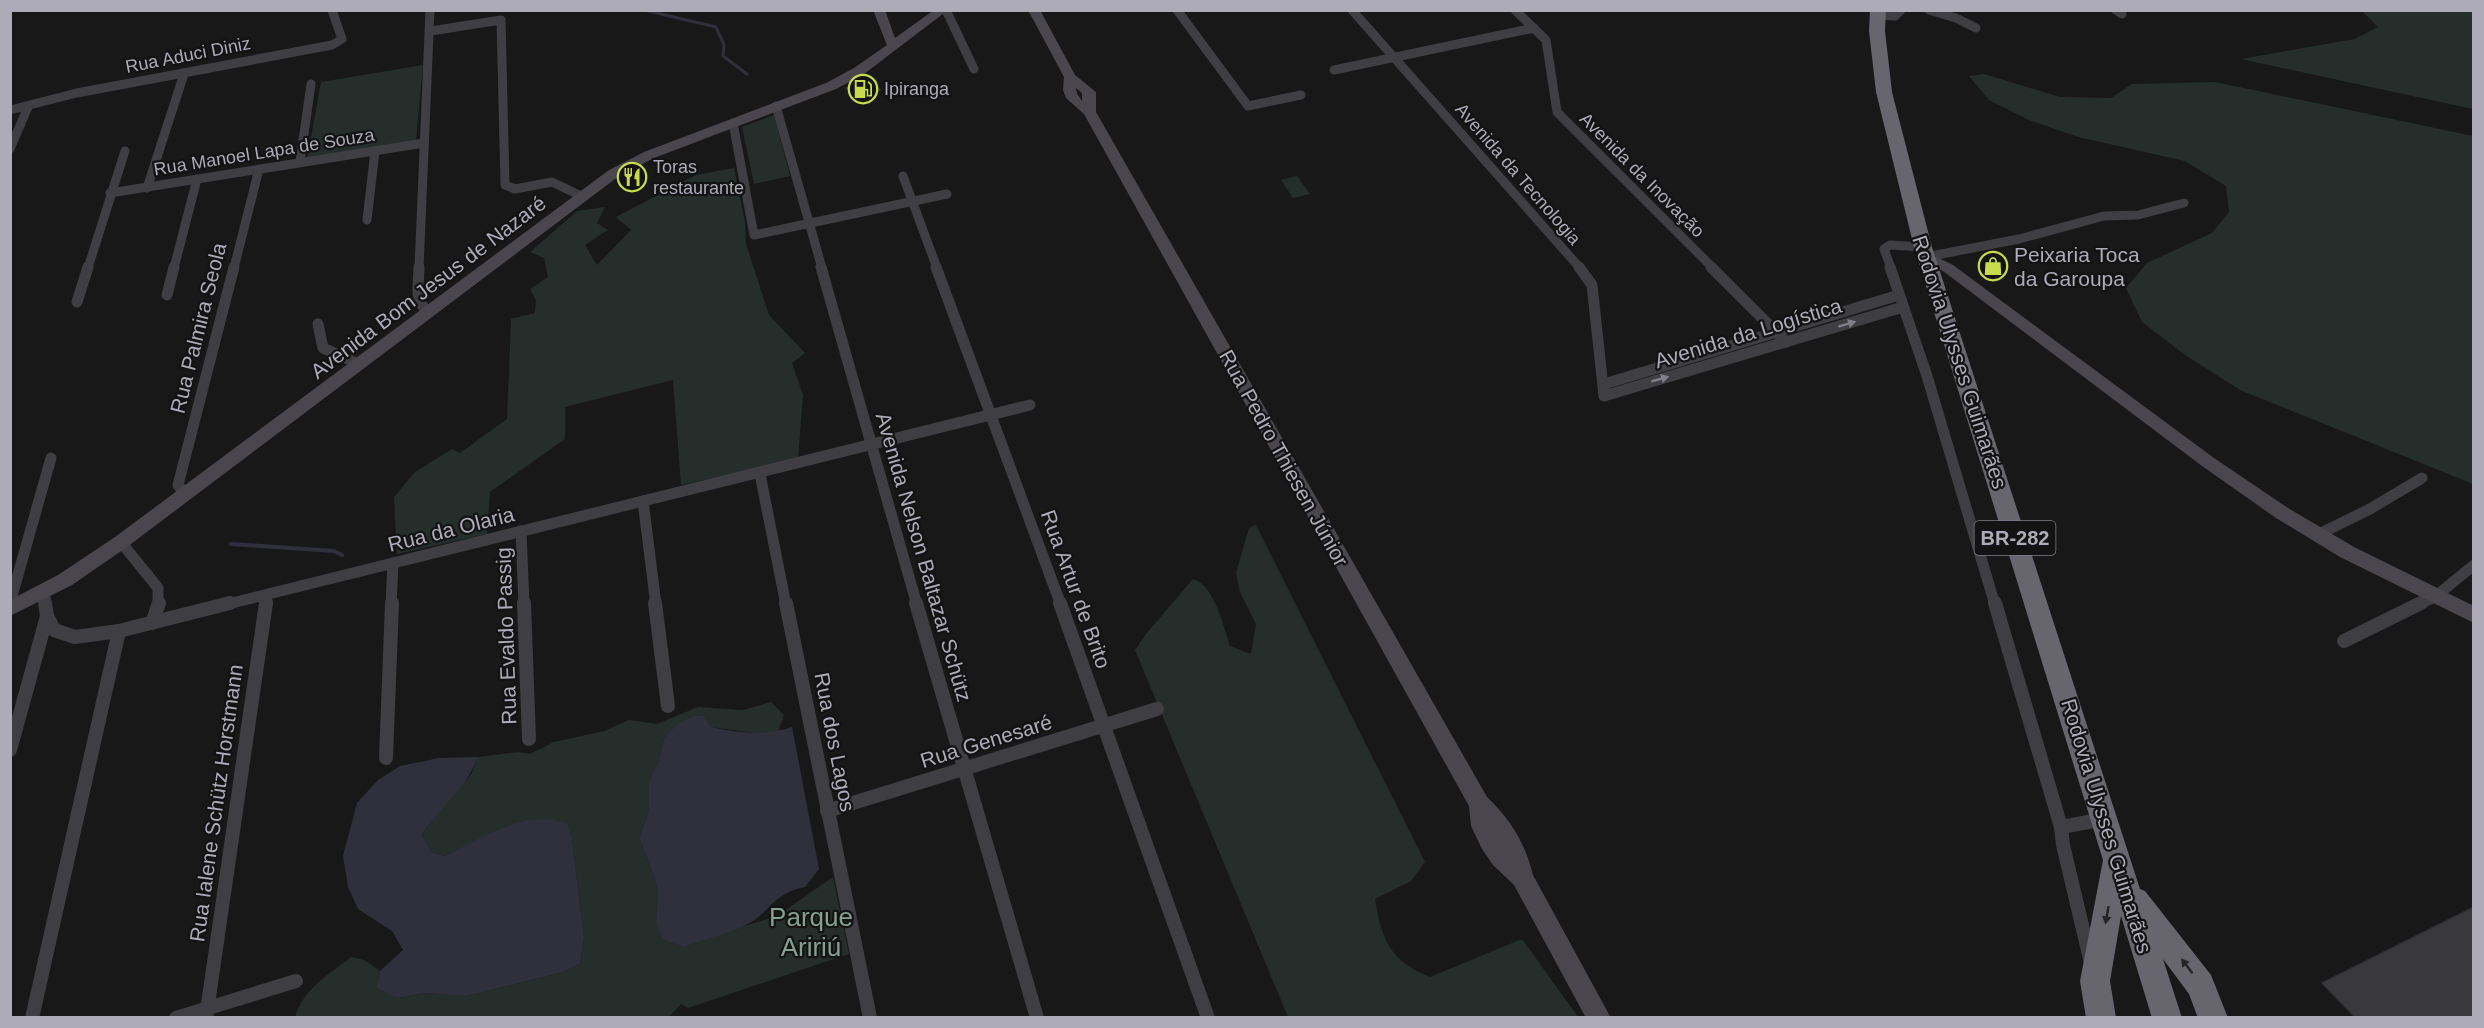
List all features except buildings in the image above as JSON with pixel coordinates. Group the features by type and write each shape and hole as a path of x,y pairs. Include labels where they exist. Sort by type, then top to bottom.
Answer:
{"highway":[{"name":"Rodovia Ulysses Guimarães","path":"1881,12 1877,31 1884,92 1924,252 2167,1017"},
{"path":"2101,1017 2095,981 2117,857"},
{"path":"2127,888 2201,985 2213,1017"}],"main road":[{"path":"879,10 890,41 895,45"},
{"name":"Avenida Bom Jesus de Nazaré","path":"10,609 44,591 121,542 614,173 649,155 850,76 944,10"},
{"name":"Rua Pedro Thiesen Júnior","path":"1034,10 1073,83 1074,101 1090,105"},
{"name":"Rua Pedro Thiesen Júnior","path":"1073,83 1089,92 1090,105 1599,1017"},
{"path":"1924,252 2225,475 2317,535 2474,615"}],"street":[{"name":"Rua Aduci Diniz","path":"10,110 77,93 339,42 342,39 332,10"},
{"path":"429,312 420,306 418,300 431,32 430,10"},
{"path":"944,10 950,14 974,69"},
{"path":"1177,10 1248,106 1301,95"},
{"name":"Avenida da Tecnologia","path":"1352,10 1589,278 1592,285 1604,390"},
{"name":"Avenida da Inovação","path":"1515,10 1546,40 1557,112 1786,342"},
{"path":"1881,12 1895,16 1901,10"},
{"path":"1929,10 1956,18 1976,28"},
{"path":"431,32 501,20 505,185 515,189 552,182 583,197"},
{"path":"1334,70 1534,28"},
{"path":"147,188 184,74"},
{"path":"300,162 311,84"},
{"name":"Avenida Nelson Baltazar Schütz","path":"776,106 963,770 1037,1017"},
{"path":"10,149 28,107"},
{"path":"733,123 754,236 947,194"},
{"name":"Rua Manoel Lapa de Souza","path":"110,193 424,143"},
{"path":"77,303 125,150"},
{"path":"367,220 375,151"},
{"name":"Rua Palmira Seola","path":"186,494 178,485 259,168"},
{"name":"Rua Artur de Brito","path":"903,176 1105,725 1208,1017"},
{"path":"167,296 197,179"},
{"path":"2095,981 2063,846 2061,827 1927,376 1884,248 1890,245 1924,252 2019,239 2103,216 2145,213 2184,203"},
{"name":"Avenida da Logística","path":"1604,390 1776,332 1901,301"},
{"name":"Avenida da Logística","path":"1604,390 1786,342 1901,301"},
{"path":"318,324 323,348 359,364"},
{"name":"Rua da Olaria","path":"47,616 54,630 75,638 118,631 760,474 1030,405"},
{"path":"10,603 51,458"},
{"name":"Rua dos Lagos","path":"760,474 870,1017"},
{"path":"2317,535 2370,509 2422,478"},
{"path":"643,501 668,706"},
{"name":"Rua Evaldo Passig","path":"521,531 529,739"},
{"path":"121,542 158,588 159,603 152,623"},
{"path":"386,758 393,563"},
{"path":"2344,641 2436,596 2474,565"},
{"path":"10,750 47,616 44,591"},
{"name":"Rua Ialene Schütz Horstmann","path":"207,1013 267,595"},
{"path":"32,1017 118,631"},
{"name":"Rua Genesaré","path":"827,811 1157,709"},
{"path":"2061,827 2105,819"},
{"path":"176,1017 207,1013 296,981"}],"green space":[{"path":"2362,11 2473,11 2473,109 2241,59 2355,39 2378,27"},
{"path":"423,65 416,140 307,159 321,82"},
{"path":"1984,74 2060,97 2111,98 2132,84 2215,82 2473,136 2473,484 2240,390 2185,355 2142,322 2126,288 2147,263 2212,233 2229,212 2226,186 2185,161 2078,137 2029,120 1989,100 1969,76"},
{"path":"774,115 790,176 754,184 742,127"},
{"path":"734,168 745,222 746,244 769,315 805,353 792,363 803,395 798,459 681,485 673,380 565,407 565,439 490,492 487,534 397,554 394,497 415,472 452,449 460,453 507,419 511,319 535,313 536,300 530,289 548,277 544,258 530,252 577,211 605,207 597,223 608,230 585,245 597,265 631,230 616,217 696,175"},
{"path":"1297,176 1310,194 1293,198 1281,180"},
{"path":"1256,525 1425,862 1411,881 1375,899 1381,926 1390,947 1405,963 1430,977 1522,939 1578,1017 1288,1017 1135,650 1193,579 1207,589 1212,598 1230,646 1251,654 1256,624 1240,592 1236,573 1249,528"},
{"name":"Parque Aririú","path":"771,702 784,715 778,732 756,733 711,727 704,716 664,738 659,760 649,781 649,811 639,838 658,892 656,922 681,946 777,916 833,877 849,954 688,1008 681,1004 669,1017 295,1018 310,990 351,957 364,960 380,971 376,988 399,998 426,993 466,996 560,973 580,964 584,938 572,839 485,836 446,856 431,852 422,835 441,807 472,773 478,757 518,752 530,754 554,742 604,731 629,720 657,724 698,707 743,710"}],"water":[{"path":"694,716 704,716 711,727 731,731 762,733 792,727 819,869 805,887 779,898 746,925 684,947 663,939 656,922 658,892 655,879 639,838 649,811 649,781 659,760 664,738 680,722"},
{"path":"478,757 460,788 422,835 431,852 445,856 489,834 520,822 536,819 567,824 572,839 584,938 580,964 560,973 466,996 426,993 398,998 376,988 380,971 403,950 392,931 358,909 348,887 343,856 357,803 378,780 400,766 439,758"}],"waterway":[{"path":"644,10 716,27 724,45 723,56 747,74"},
{"path":"231,544 334,551 342,555"}],"place":[{"name":"Ipiranga","path":"863,89"},
{"name":"Toras restaurante","path":"632,177"},
{"name":"Peixaria Toca da Garoupa","path":"1993,266"}]}
